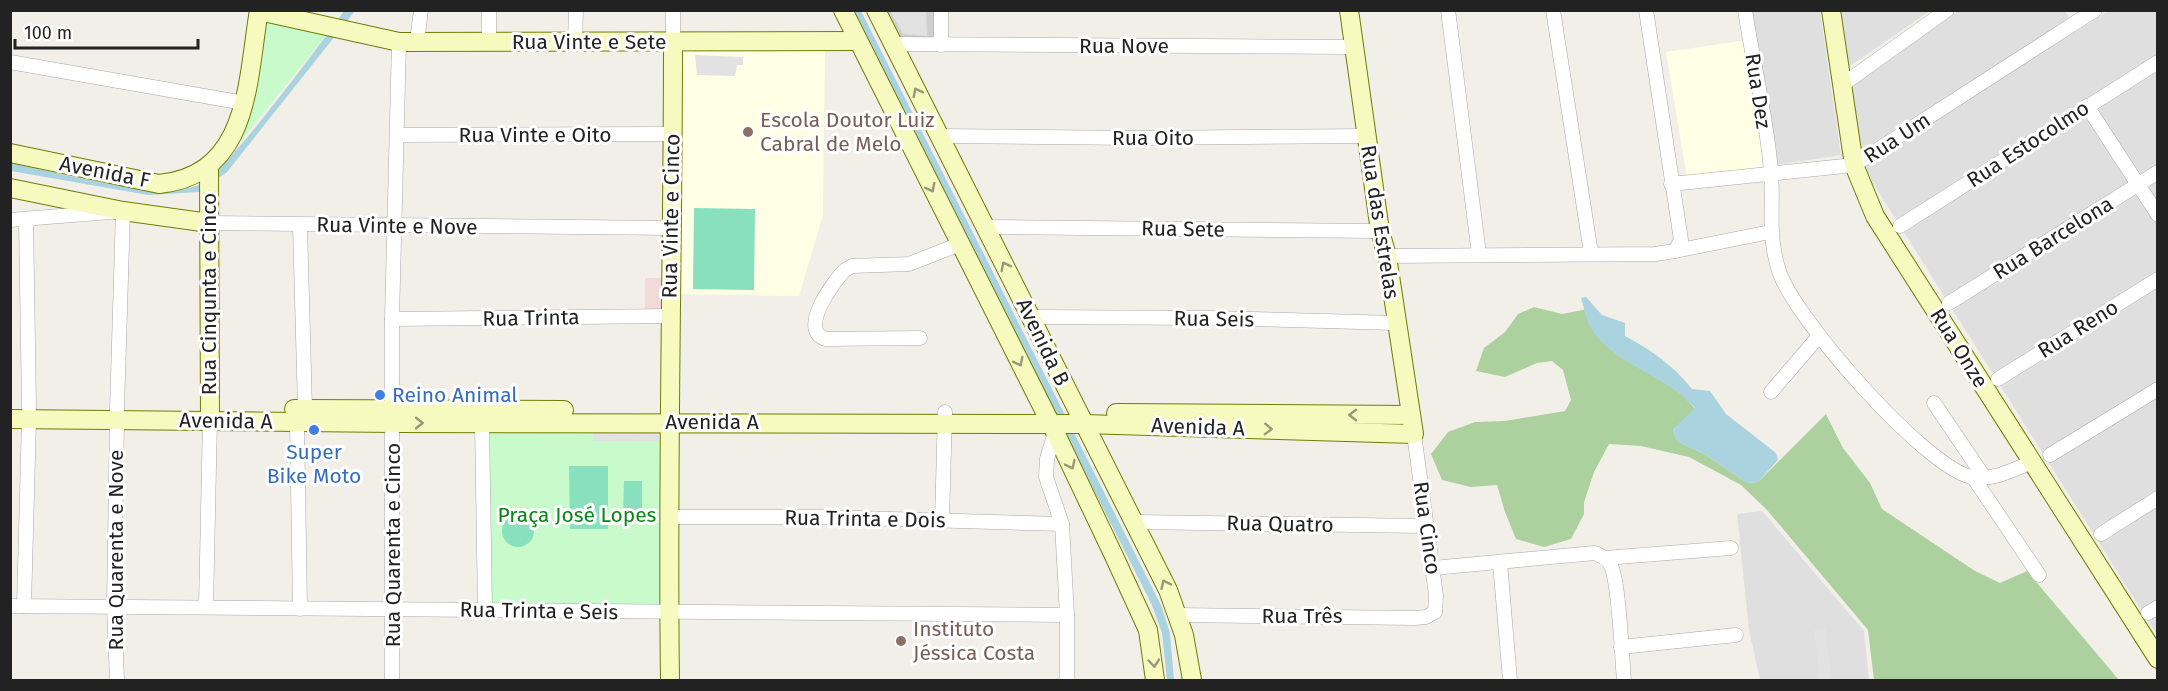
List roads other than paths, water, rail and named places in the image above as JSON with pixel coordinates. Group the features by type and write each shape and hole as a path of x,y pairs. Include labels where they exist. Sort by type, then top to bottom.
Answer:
{"street":[{"name":"Rua Quarenta e Cinco","path":"392,681 394,416 392,319 397,135 408,42 421,10"},
{"path":"489,10 489,42"},
{"path":"575,42 576,10"},
{"name":"Rua Vinte e Cinco","path":"670,681 668,416 673,10"},
{"name":"Avenida B","path":"843,10 1050,421 1148,630 1155,681"},
{"name":"Avenida B","path":"876,10 1031,317 1079,418 1135,522 1168,590 1184,635 1192,681"},
{"path":"941,10 941,45"},
{"name":"Rua das Estrelas","path":"1349,10 1380,231 1387,256 1414,434"},
{"path":"1448,10 1479,254"},
{"path":"1553,10 1591,253"},
{"path":"1646,10 1678,246"},
{"name":"Rua Dez","path":"1744,10 1771,172 1770,231 1779,271 1788,293 1819,336 1922,448 1952,470 1979,477"},
{"name":"Rua Onze","path":"1831,10 1854,165 1875,216 2157,659"},
{"path":"1842,85 1947,10"},
{"name":"Rua Um","path":"1671,184 1854,165 2076,16 2095,10"},
{"name":"Rua Vinte e Sete","path":"257,11 323,19 344,29 408,42 858,41"},
{"name":"Avenida F","path":"10,153 159,184 177,182 209,171 233,136 244,103 257,11"},
{"name":"Rua Nove","path":"894,45 1354,47"},
{"path":"10,62 244,103"},
{"name":"Rua Estocolmo","path":"1900,226 2157,62"},
{"path":"2087,106 2157,215"},
{"name":"Rua Vinte e Oito","path":"397,135 506,137 673,134"},
{"name":"Rua Oito","path":"939,136 1136,138 1366,136"},
{"name":"Rua Cinqunta e Cinco","path":"209,171 210,415"},
{"name":"Rua Barcelona","path":"1949,303 2157,172"},
{"name":"Rua Vinte e Nove","path":"10,188 123,211 209,223 672,228"},
{"path":"10,220 123,211"},
{"name":"Rua Quarenta e Nove","path":"117,681 114,606 123,211"},
{"path":"17,606 27,220"},
{"path":"300,225 300,609"},
{"name":"Rua Sete","path":"985,227 1380,231"},
{"path":"1387,256 1655,254 1678,246 1770,231"},
{"path":"920,338 825,339 817,334 816,313 845,270 852,266 909,264 960,244"},
{"name":"Rua Reno","path":"1998,379 2157,279"},
{"name":"Rua Trinta","path":"392,319 670,316"},
{"name":"Rua Seis","path":"1031,317 1213,318 1396,323"},
{"path":"1771,392 1819,336"},
{"path":"2050,455 2157,389"},
{"path":"1934,403 2039,575"},
{"name":"Avenida A","path":"10,419 23,412 301,416 945,417 1050,421 1079,418 1411,415"},
{"path":"206,606 210,415"},
{"name":"Avenida A","path":"394,416 482,423 668,416"},
{"path":"942,520 945,417"},
{"name":"Avenida A","path":"1079,418 1414,434"},
{"path":"1050,421 1046,477 1062,524 1067,615 1067,681"},
{"path":"482,423 485,611"},
{"name":"Rua Cinco","path":"1414,434 1436,604 1435,612 1426,617"},
{"path":"1979,477 1997,477 2032,462"},
{"path":"2101,534 2157,498"},
{"name":"Rua Trinta e Dois","path":"668,517 942,520 1062,524"},
{"name":"Rua Quatro","path":"1135,522 1425,526"},
{"path":"1605,558 1731,548"},
{"path":"1433,568 1595,553 1605,558 1611,565 1624,681"},
{"path":"1500,563 1510,681"},
{"name":"Rua Trinta e Seis","path":"17,606 1067,615"},
{"name":"Rua Três","path":"1177,615 1426,617"},
{"path":"1621,647 1736,635"}],"water":[{"path":"344,11 355,11 227,172 199,192 148,195 11,171 10,163 133,187 180,189 199,185 229,158 250,134"},
{"path":"852,11 861,11 1161,605 1170,633 1174,680 1167,680 1162,633 1152,605"},
{"path":"1586,297 1602,315 1625,323 1625,336 1661,359 1692,389 1710,391 1726,414 1776,453 1778,460 1758,482 1747,483 1706,455 1677,441 1673,430 1695,408 1683,396 1625,360 1599,339 1586,319 1581,298"}],"place":[{"name":"Escola Doutor Luiz Cabral de Melo","path":"748,132"},
{"name":"Reino Animal","path":"380,395"},
{"name":"Super Bike Moto","path":"314,430"},
{"name":"Instituto Jéssica Costa","path":"901,641"}],"park label":[{"name":"Praça José Lopes","path":"577,515"}]}
